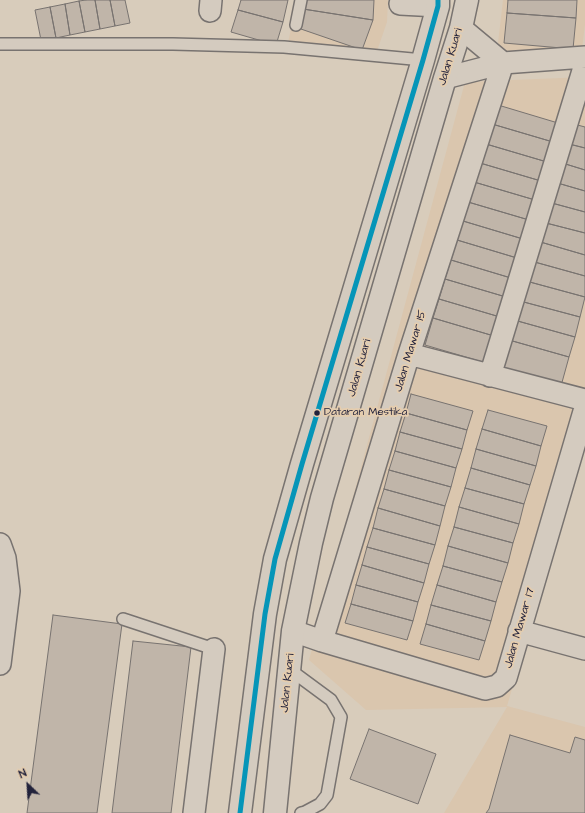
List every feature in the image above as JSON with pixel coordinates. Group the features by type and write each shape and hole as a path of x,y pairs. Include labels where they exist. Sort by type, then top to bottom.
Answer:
{"street":[{"name":"Jalan Kuari","path":"275,813 293,631 322,498 461,28 467,0"},
{"path":"240,813 265,614 274,559 423,60 438,3 400,7"},
{"path":"461,28 503,63"},
{"path":"445,78 503,63 585,57"},
{"name":"Jalan Mawar 15","path":"322,641 409,354 503,63"},
{"path":"490,376 585,64"},
{"path":"409,354 585,400"},
{"name":"Jalan Mawar 17","path":"293,631 484,689 497,686 506,678 585,408"},
{"path":"0,544 5,558 9,591 0,664"},
{"path":"519,631 585,649"},
{"path":"194,813 214,649"}],"lane":[{"path":"296,26 301,0"},
{"path":"0,44 173,44 276,47 423,60"},
{"path":"123,619 214,649"},
{"path":"289,669 331,700 340,717 327,796 320,804 302,813"}],"shaded area":[{"path":"297,0 388,0 387,22 377,51 288,43"},
{"path":"503,0 585,0 585,24 582,49 506,56 498,43"},
{"name":"Dataran Mestika","path":"585,77 585,443 507,706 585,727 585,813 444,813 507,707 366,710 309,660 465,82"}],"building":[{"path":"95,0 100,29 85,32 79,1"},
{"path":"95,0 110,0 115,26 100,29"},
{"path":"110,0 125,0 130,23 115,26"},
{"path":"241,0 288,0 283,22 238,10"},
{"path":"305,0 374,0 373,20 303,9"},
{"path":"508,0 577,0 576,18 507,13"},
{"path":"79,1 85,32 70,35 65,4"},
{"path":"65,4 70,35 56,38 50,7"},
{"path":"50,7 56,38 41,40 35,10"},
{"path":"303,9 373,20 362,50 298,28"},
{"path":"238,10 283,22 276,45 231,32"},
{"path":"507,13 576,18 573,49 504,43"},
{"path":"498,105 558,123 553,142 492,124"},
{"path":"570,123 585,127 585,148 565,143"},
{"path":"492,124 553,142 547,162 486,144"},
{"path":"565,143 585,148 585,170 559,162"},
{"path":"486,144 547,162 541,181 480,163"},
{"path":"559,162 585,170 585,191 554,182"},
{"path":"480,163 541,181 535,200 474,182"},
{"path":"474,182 535,200 529,220 468,202"},
{"path":"554,182 585,191 585,212 548,202"},
{"path":"468,202 529,220 523,239 463,221"},
{"path":"548,202 585,212 585,233 542,222"},
{"path":"463,221 523,239 517,258 457,240"},
{"path":"542,222 585,233 585,255 537,241"},
{"path":"457,240 517,258 511,278 451,260"},
{"path":"537,241 585,255 585,276 531,261"},
{"path":"451,260 511,278 506,297 445,279"},
{"path":"531,261 585,276 585,297 526,281"},
{"path":"445,279 506,297 500,317 439,299"},
{"path":"526,281 585,297 580,317 520,301"},
{"path":"439,299 500,317 494,336 433,318"},
{"path":"520,301 580,317 575,337 514,320"},
{"path":"433,318 494,336 486,363 425,345"},
{"path":"514,320 575,337 569,357 509,340"},
{"path":"509,340 569,357 561,386 500,369"},
{"path":"411,394 473,411 467,430 406,413"},
{"path":"488,410 547,426 541,446 482,429"},
{"path":"406,413 467,430 462,449 400,432"},
{"path":"482,429 541,446 536,466 476,449"},
{"path":"400,432 462,449 456,468 395,451"},
{"path":"476,449 536,466 530,485 471,468"},
{"path":"395,451 456,468 451,487 389,470"},
{"path":"471,468 530,485 524,504 465,488"},
{"path":"389,470 451,487 445,506 384,489"},
{"path":"465,488 524,504 519,524 459,507"},
{"path":"384,489 445,506 440,526 378,508"},
{"path":"459,507 519,524 513,543 454,527"},
{"path":"378,508 440,526 435,545 373,528"},
{"path":"454,527 513,543 508,563 448,546"},
{"path":"373,528 435,545 429,564 367,547"},
{"path":"448,546 508,563 502,582 443,566"},
{"path":"367,547 429,564 424,583 362,565"},
{"path":"362,565 424,583 418,602 356,585"},
{"path":"443,566 502,582 496,602 437,585"},
{"path":"356,585 418,602 413,621 351,604"},
{"path":"437,585 496,602 491,621 431,605"},
{"path":"351,604 413,621 407,640 345,623"},
{"path":"431,605 491,621 485,641 426,624"},
{"path":"53,615 122,624 97,813 27,813"},
{"path":"426,624 485,641 479,660 420,644"},
{"path":"133,641 191,647 171,813 112,813"},
{"path":"369,729 436,754 418,804 350,779"},
{"path":"510,735 570,753 575,737 585,740 585,813 486,813 489,809"}],"transit line":[{"path":"240,813 265,614 275,559 423,60 438,6 438,0"}],"place":[{"name":"Dataran Mestika","path":"317,413"}]}
